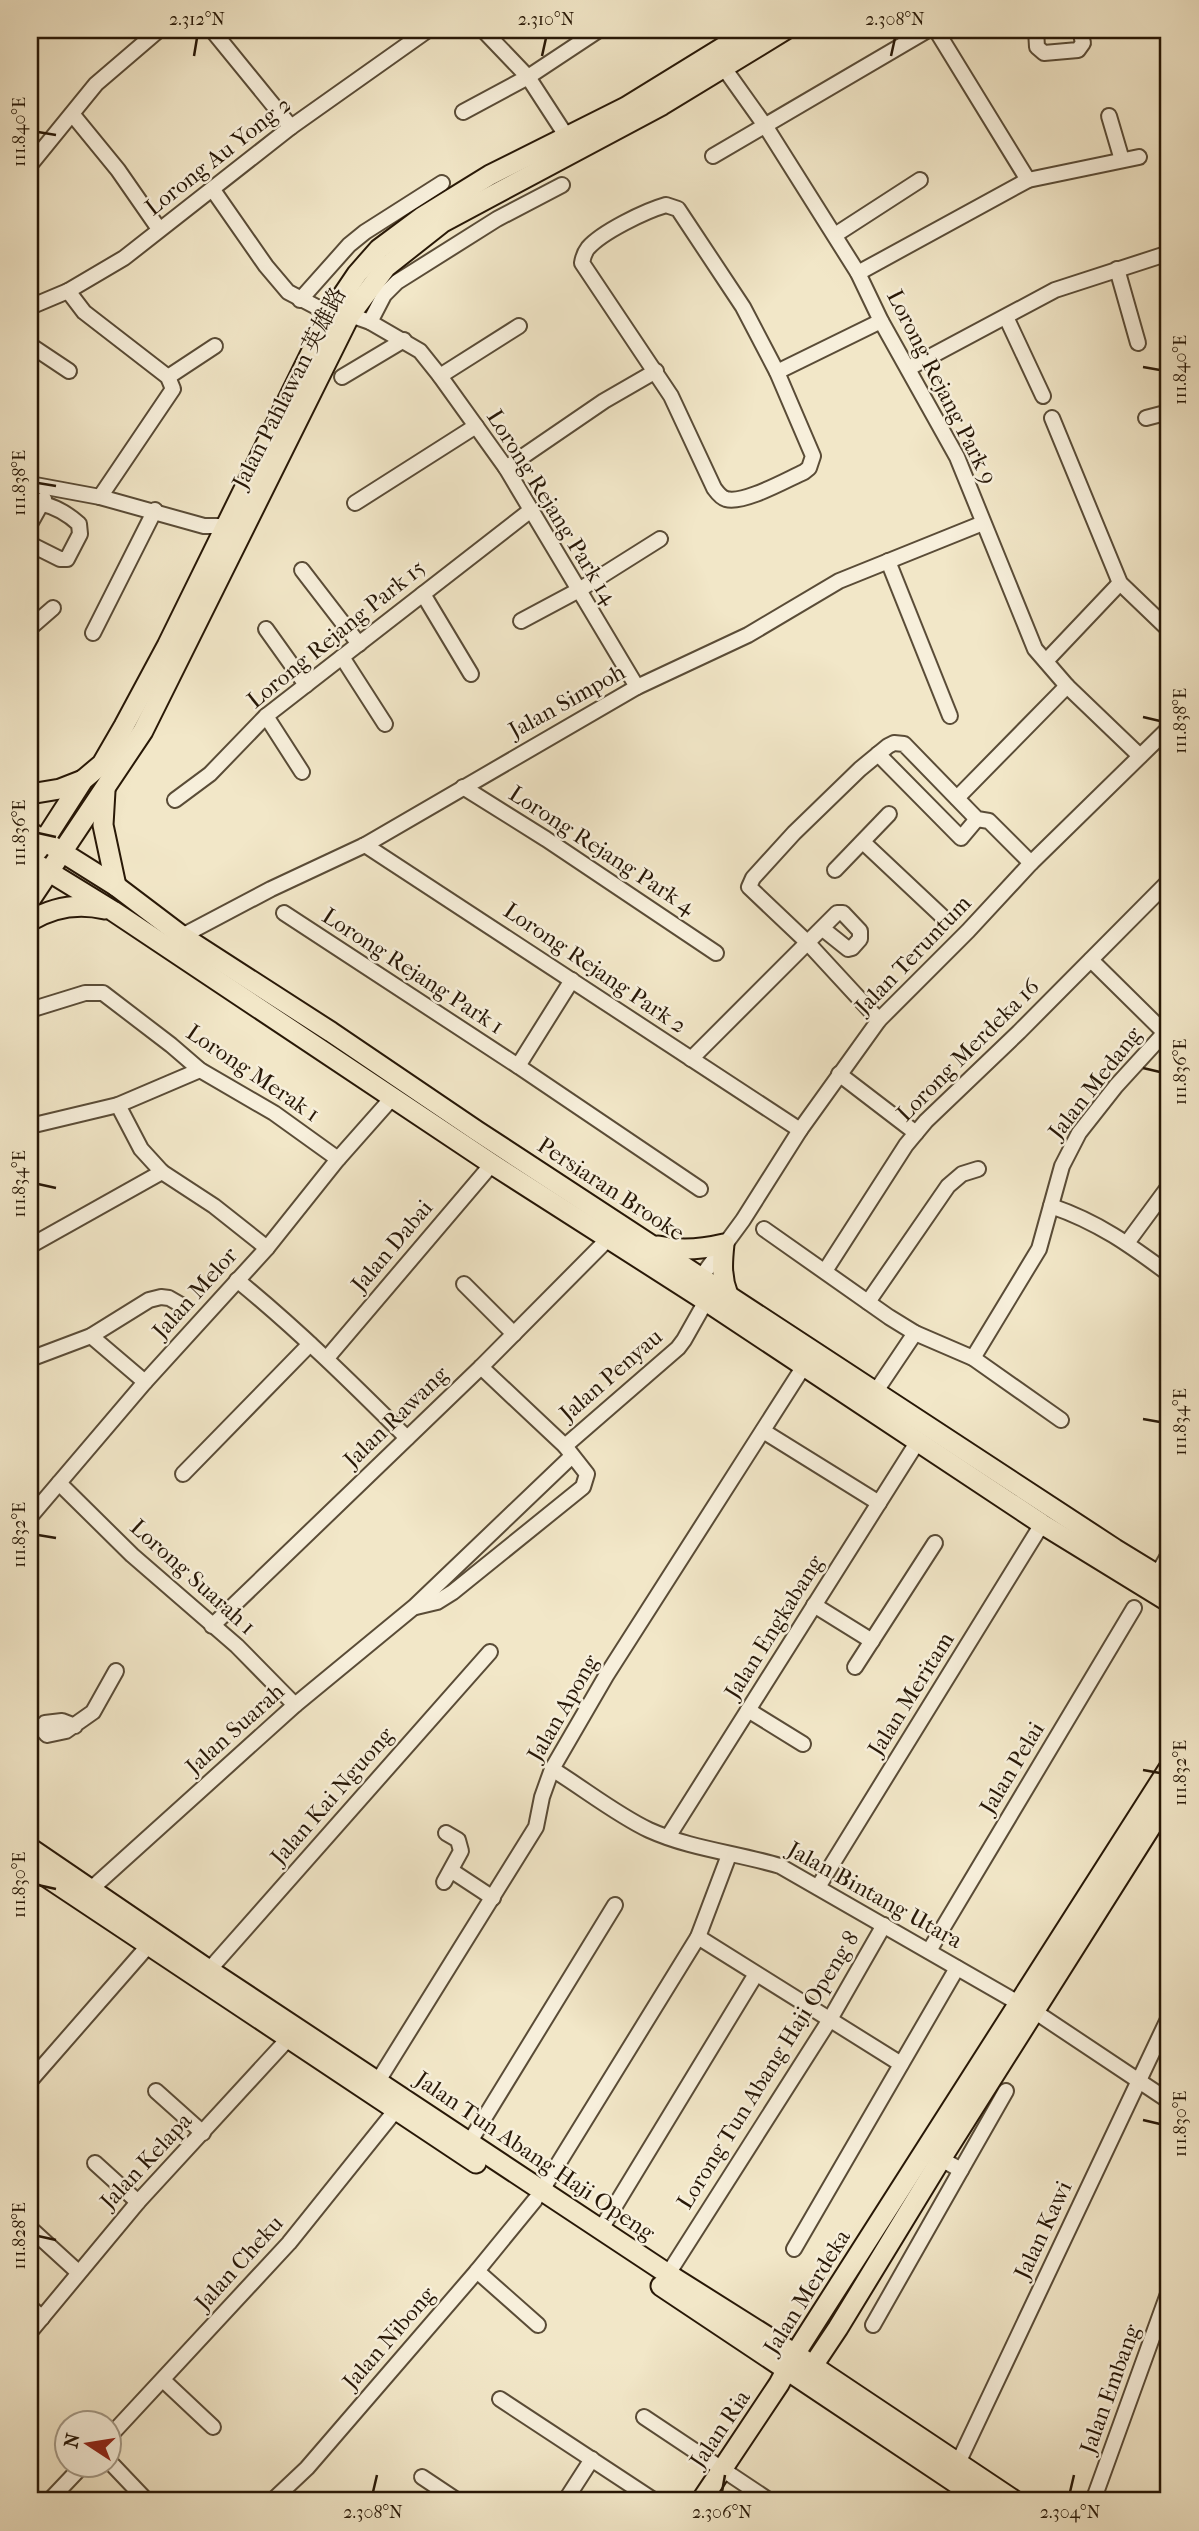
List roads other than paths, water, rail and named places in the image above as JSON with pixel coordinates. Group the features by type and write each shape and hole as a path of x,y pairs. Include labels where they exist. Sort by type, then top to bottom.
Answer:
{"main road":[{"name":"Jalan Pahlawan 英雄路","path":"30,900 35,863 45,842 83,780 102,764 113,748 227,526 330,314 356,274 379,249 422,217 490,175 625,107 751,30"},
{"name":"Jalan Pahlawan 英雄路","path":"45,842 105,791 144,731 351,315 386,267 443,222 511,183 650,111 785,30"},
{"path":"30,794 60,789 83,780"},
{"path":"105,791 103,825 116,886"},
{"name":"Persiaran Brooke","path":"45,842 116,886 182,936 653,1245 700,1290 728,1296 1163,1578"},
{"name":"Persiaran Brooke","path":"35,863 113,911 608,1239 700,1290 804,1366 1042,1524 1169,1602"},
{"path":"30,921 54,910 85,904 113,911"},
{"path":"653,1245 670,1249 724,1244 721,1268 728,1296"},
{"name":"Jalan Merdeka","path":"1169,1768 1027,2007 941,2159 838,2328 808,2373 787,2369 1027,2007 1169,1798"},
{"name":"Jalan Tun Abang Haji Openg","path":"30,1848 469,2143 787,2369 808,2373 852,2391 1015,2501"},
{"name":"Jalan Tun Abang Haji Openg","path":"30,1866 395,2111 601,2229 752,2328 787,2369"},
{"path":"752,2328 795,2335 802,2333 820,2317"},
{"path":"838,2328 832,2362 835,2372 852,2391"},
{"name":"Jalan Ria","path":"701,2501 787,2369"},
{"name":"Jalan Tun Abang Haji Openg","path":"808,2373 983,2501"}],"street":[{"path":"30,164 96,84 159,30"},
{"path":"212,30 291,127"},
{"name":"Lorong Au Yong 2","path":"30,307 68,291 124,258 291,127 428,30"},
{"path":"483,30 528,77 567,137"},
{"path":"463,112 528,77 599,30"},
{"path":"713,156 928,30"},
{"path":"936,30 1028,180"},
{"path":"1036,30 1037,47 1044,53 1078,50 1083,43 1080,30"},
{"name":"Lorong Rejang Park 9","path":"724,68 766,127 858,273 881,321 957,457 1035,649 1067,686 1140,756"},
{"path":"73,115 118,170 159,229"},
{"path":"1109,116 1122,160"},
{"path":"858,273 1028,180 1139,156"},
{"path":"835,235 920,180"},
{"path":"300,300 365,232 442,183"},
{"path":"370,322 384,295 397,282 497,219 562,185"},
{"path":"213,190 266,266 288,292 330,314"},
{"path":"666,205 678,209 743,307 778,372 813,456 812,462 804,472 741,499 727,499 719,495 714,488 671,396 656,371 586,273 582,263 584,253 590,245 620,227 666,205"},
{"path":"909,368 1055,290 1169,253"},
{"path":"1117,269 1138,343"},
{"path":"68,291 84,312 168,377 172,383 172,393 100,497"},
{"name":"Lorong Rejang Park 14","path":"351,315 404,340 420,351 440,376 506,468 636,687"},
{"path":"1006,317 1043,396"},
{"path":"778,372 881,321"},
{"path":"440,376 519,326"},
{"path":"342,377 404,340"},
{"path":"30,345 69,371"},
{"path":"168,377 215,346"},
{"path":"506,468 604,401 656,371"},
{"path":"1146,418 1169,412"},
{"path":"1052,418 1120,583 1169,630"},
{"path":"355,503 476,426"},
{"path":"30,484 155,510 204,526 227,526"},
{"path":"43,505 47,487"},
{"path":"30,524 37,508 43,505 56,509 79,524 80,534 66,559 60,559 30,544"},
{"path":"93,633 155,510"},
{"name":"Lorong Rejang Park 15","path":"175,800 218,767 266,716 531,510"},
{"name":"Jalan Simpoh","path":"182,936 271,889 365,845 636,687 748,635 839,581 983,523"},
{"path":"204,526 214,551"},
{"path":"521,621 579,590 660,540"},
{"path":"888,561 950,716"},
{"path":"302,570 359,644"},
{"path":"1046,661 1120,583"},
{"path":"423,594 471,674"},
{"path":"30,628 53,608"},
{"path":"266,629 306,685"},
{"path":"342,657 385,724"},
{"path":"957,797 1067,686"},
{"path":"266,716 302,772"},
{"name":"Jalan Teruntum","path":"724,1244 743,1220 800,1129 879,1020 1031,863 1169,728"},
{"path":"879,1020 807,942 751,890 750,881 794,834 878,754 894,743 904,744 977,819 989,821 1031,863"},
{"path":"878,754 961,838 977,819"},
{"name":"Lorong Rejang Park 4","path":"463,787 716,953"},
{"path":"835,870 889,814"},
{"path":"863,842 946,920"},
{"name":"Lorong Rejang Park 2","path":"365,845 800,1129"},
{"name":"Lorong Merdeka 16","path":"825,1271 906,1144 926,1121 1169,881"},
{"name":"Lorong Rejang Park 1","path":"284,913 518,1066 699,1189"},
{"path":"691,1059 823,929"},
{"path":"1091,960 1167,1030"},
{"name":"Lorong Rejang Park 1","path":"518,1066 572,980"},
{"name":"Lorong Merak 1","path":"30,1010 85,993 103,993 172,1045 200,1070 274,1112 338,1159"},
{"name":"Jalan Medang","path":"973,1358 1039,1249 1062,1166 1079,1133 1116,1086 1167,1030"},
{"path":"30,1126 118,1105 200,1070"},
{"path":"839,1074 916,1133"},
{"name":"Jalan Melor","path":"30,1517 145,1382 267,1248 338,1159 392,1098"},
{"path":"118,1105 141,1149 162,1172 214,1206 267,1248"},
{"name":"Jalan Dabai","path":"327,1358 492,1164"},
{"path":"868,1302 948,1186 962,1174 978,1169"},
{"path":"30,1247 162,1172"},
{"path":"1128,1243 1169,1186"},
{"path":"1051,1206 1082,1217 1128,1243 1169,1274"},
{"path":"764,1229 915,1334 973,1358 1061,1420"},
{"name":"Jalan Rawang","path":"212,1626 481,1367 608,1239"},
{"name":"Jalan Penyau","path":"568,1451 678,1348 684,1340 700,1290 724,1244"},
{"path":"237,1280 327,1358 407,1438"},
{"path":"464,1284 514,1334"},
{"path":"30,1359 91,1336 149,1300 169,1298 183,1306"},
{"path":"876,1391 915,1334"},
{"path":"91,1336 145,1382"},
{"path":"183,1474 310,1344"},
{"name":"Jalan Apong","path":"378,2081 536,1827 542,1797 552,1769 606,1676 804,1366"},
{"name":"Jalan Suarah","path":"414,1607 437,1602 453,1592 583,1487 587,1474 568,1451 481,1367"},
{"path":"763,1431 879,1503"},
{"name":"Jalan Engkabang","path":"668,1837 918,1441"},
{"name":"Jalan Suarah","path":"90,1890 295,1705 414,1607 568,1451"},
{"name":"Lorong Suarah 1","path":"59,1483 132,1555 237,1646 295,1705"},
{"name":"Jalan Meritam","path":"818,1887 1042,1524"},
{"path":"855,1667 935,1543"},
{"path":"1163,1578 1169,1553"},
{"path":"814,1605 872,1641"},
{"name":"Jalan Pelai","path":"929,1951 1134,1608"},
{"name":"Jalan Kai Nguong","path":"209,1970 490,1652"},
{"path":"35,1732 47,1735 75,1726 93,1712 116,1671"},
{"path":"748,1710 803,1744"},
{"name":"Jalan Bintang Utara","path":"552,1769 648,1829 729,1855 754,1858 780,1866 1027,2007 1169,2101"},
{"path":"446,1833 460,1844 461,1851 448,1877 493,1898"},
{"name":"Jalan Nibong","path":"272,2501 307,2468 539,2195 698,1937 729,1855"},
{"path":"469,2143 615,1905"},
{"name":"Lorong Tun Abang Haji Openg 8","path":"668,2274 829,2021 884,1925"},
{"path":"698,1937 901,2064"},
{"path":"30,2081 148,1945"},
{"path":"794,2249 957,1968"},
{"path":"601,2229 756,1975"},
{"name":"Jalan Kawi","path":"958,2463 1169,2017"},
{"name":"Jalan Kelapa","path":"30,2332 138,2202 288,2039"},
{"path":"156,2091 203,2133"},
{"path":"873,2325 1006,2091"},
{"name":"Jalan Cheku","path":"122,2423 289,2243 395,2111"},
{"path":"941,2159 961,2170"},
{"path":"95,2163 138,2202"},
{"path":"32,2230 78,2272"},
{"path":"477,2271 538,2325"},
{"name":"Jalan Embang","path":"1093,2501 1169,2291"},
{"path":"30,2307 42,2318"},
{"path":"163,2380 214,2427"},
{"path":"500,2399 655,2501"},
{"path":"644,2417 770,2501"},
{"path":"565,2501 592,2459"},
{"path":"122,2475 147,2501"},
{"path":"422,2477 458,2501"},
{"path":"49,2501 71,2478"}]}
